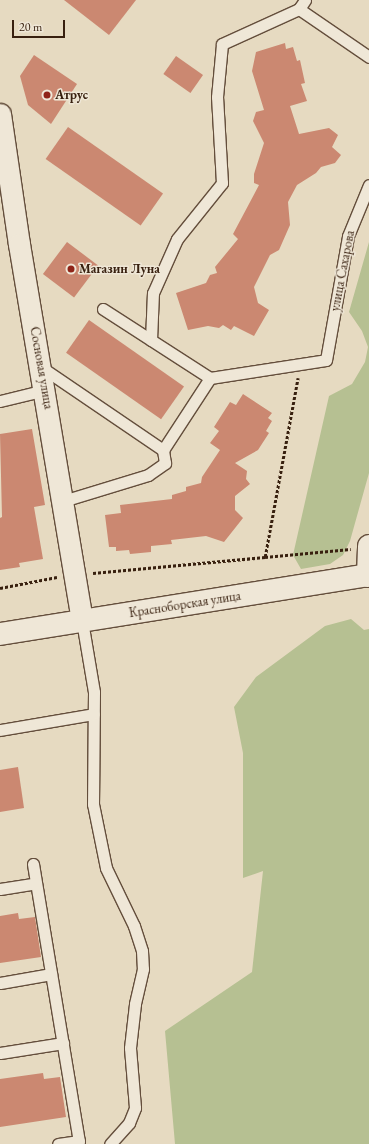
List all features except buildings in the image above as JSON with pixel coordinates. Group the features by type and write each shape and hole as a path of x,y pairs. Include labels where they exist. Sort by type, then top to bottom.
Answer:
{"street":[{"name":"Сосновая улица","path":"0,114 19,244 45,390 82,621"},
{"path":"368,576 369,547"},
{"name":"Красноборская улица","path":"0,634 368,576"}],"lane":[{"path":"151,340 153,293 176,240 222,183 217,97 222,44 302,4 369,57"},
{"name":"улица Сахарова","path":"301,364 326,360 348,236 369,185"},
{"path":"103,309 210,378 301,364"},
{"path":"41,367 163,450"},
{"path":"63,501 148,475 165,462 163,450 210,378"},
{"path":"0,401 45,390"},
{"path":"82,621 94,692 93,804 106,868 134,926 142,951 142,969 135,1004 130,1048 135,1108 129,1123 110,1144"},
{"path":"0,730 94,714"},
{"path":"33,864 63,1043 83,1142 58,1144"},
{"path":"0,889 36,883"},
{"path":"0,983 51,974"},
{"path":"0,1053 63,1043"}],"path":[{"path":"265,557 301,364"},
{"path":"0,588 74,574 369,547"}],"green space":[{"path":"369,242 369,473 350,541 343,555 330,564 301,569 293,555 329,396 352,384 365,362 368,347 362,331 349,312"},
{"path":"351,619 364,630 369,629 369,1144 175,1144 165,1031 252,972 263,871 243,878 243,753 234,707 256,677 325,626"}],"place":[{"name":"Атрус","path":"47,95"},
{"name":"Магазин Луна","path":"71,269"}]}
